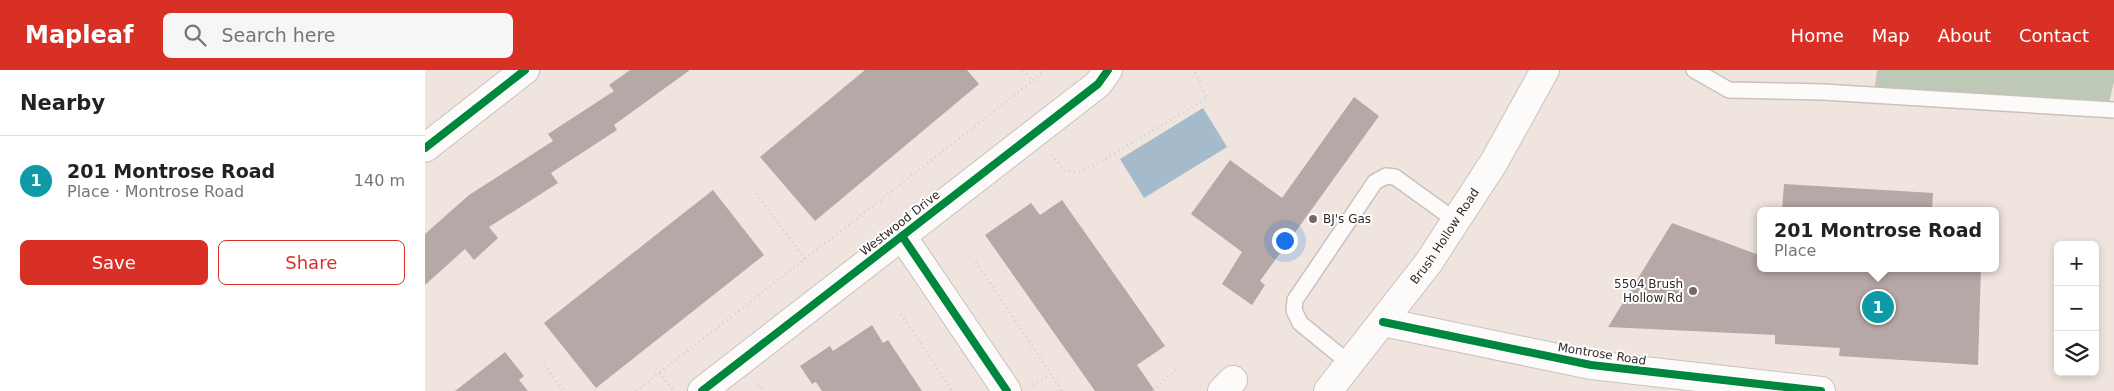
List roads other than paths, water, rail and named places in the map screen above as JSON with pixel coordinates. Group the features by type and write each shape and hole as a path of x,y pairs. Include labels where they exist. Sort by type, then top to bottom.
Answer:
{"street":[{"path":"425,148 525,70"},
{"name":"Westwood Drive","path":"702,391 1097,84 1108,70"},
{"name":"Brush Hollow Road","path":"1328,391 1429,262 1494,162 1545,70"},
{"path":"902,236 1019,389"},
{"name":"Montrose Road","path":"1383,322 1591,365 1821,391"}],"lane":[{"path":"1694,70 1729,90 1823,92 2114,110"},
{"path":"1349,363 1300,322 1294,310 1295,300 1375,182 1386,176 1395,178 1456,221"}],"water":[{"path":"1203,108 1227,147 1144,198 1120,159"}],"place":[{"name":"BJ's Gas","path":"1313,219"},
{"name":"5504 Brush Hollow Rd","path":"1693,291"},
{"name":"201 Montrose Road","path":"1878,307"}]}
